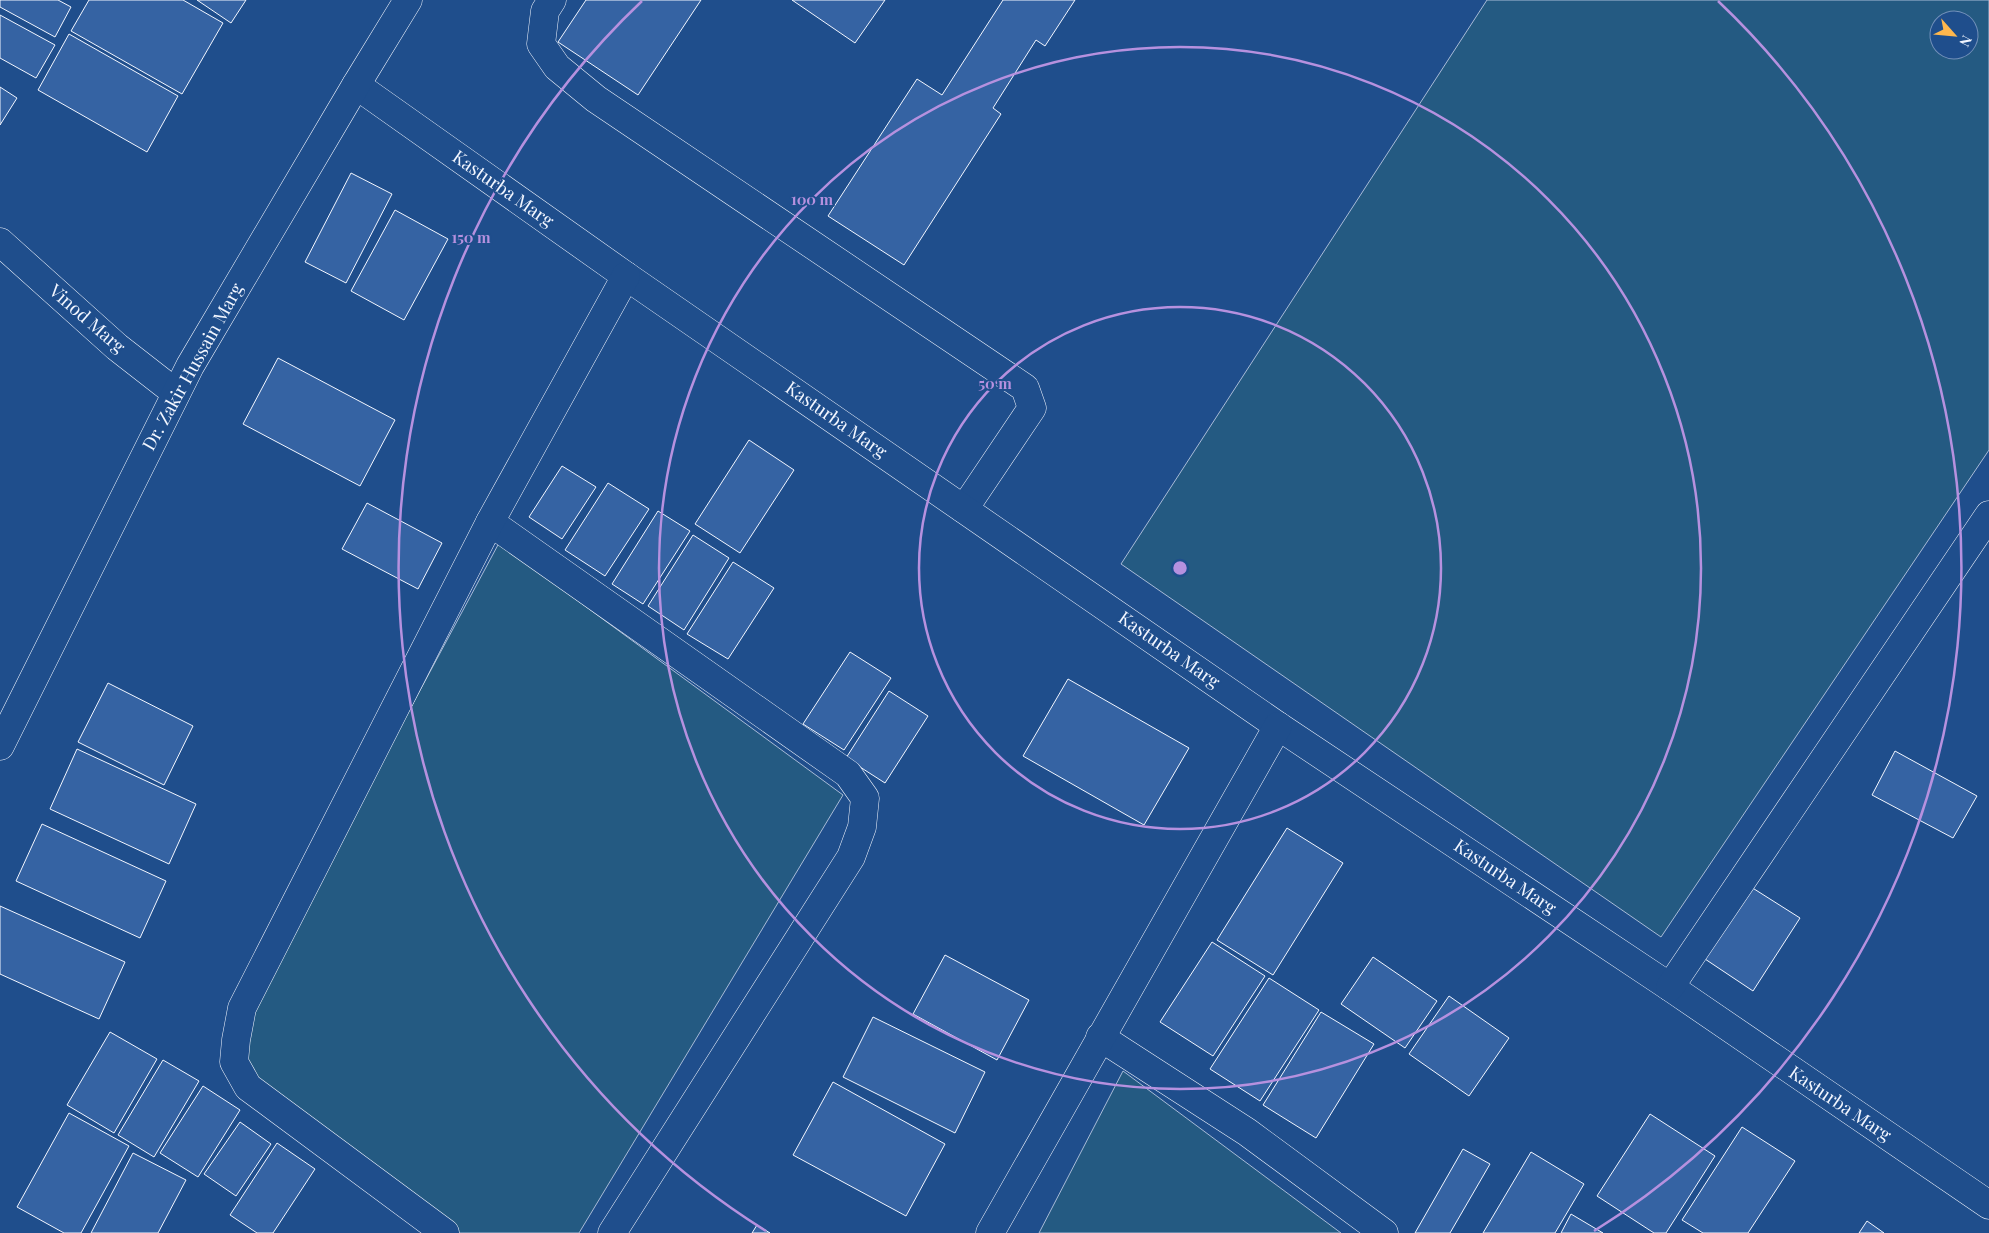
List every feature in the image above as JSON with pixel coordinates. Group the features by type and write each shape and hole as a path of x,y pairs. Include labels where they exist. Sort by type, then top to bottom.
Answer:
{"street":[{"name":"Dr. Zakir Hussain Marg","path":"0,746 190,366 408,0"},
{"path":"552,0 545,11 541,44 557,67 596,99 1025,388 1032,408 964,509"},
{"name":"Kasturba Marg","path":"356,85 626,276 1278,726 1670,987 1989,1206"},
{"name":"Vinod Marg","path":"0,242 117,347 176,393"},
{"path":"446,1233 248,1087 234,1062 242,1008 490,522 626,276"},
{"path":"1670,987 1989,515"},
{"path":"490,522 848,774 865,798 862,827 851,857 612,1233"},
{"path":"990,1233 1278,726"},
{"path":"1100,1037 1247,1132 1384,1233"}],"shaded area":[{"path":"1487,0 1989,0 1989,450 1661,937 1121,564"},
{"path":"499,543 843,795 579,1233 448,1233 223,1058"},
{"path":"1123,1071 1341,1233 1039,1233"}],"building":[{"path":"0,0 58,0 71,7 55,37 0,7"},
{"path":"89,0 183,0 223,23 182,94 71,31"},
{"path":"197,0 246,0 231,23"},
{"path":"586,0 701,0 638,95 558,42"},
{"path":"792,0 885,0 855,43"},
{"path":"1003,0 1075,0 1045,46 1036,40 993,108 1001,114 904,265 828,216 917,79 942,95"},
{"path":"0,15 55,45 36,78 0,58"},
{"path":"69,34 178,96 147,152 38,90"},
{"path":"0,87 17,98 0,125"},
{"path":"351,173 392,194 346,283 305,262"},
{"path":"395,210 448,239 404,320 351,291"},
{"path":"278,358 395,420 360,486 243,424"},
{"path":"749,440 794,470 740,553 695,524"},
{"path":"562,466 596,487 562,539 529,517"},
{"path":"608,483 649,509 605,576 565,550"},
{"path":"367,503 442,543 418,589 342,549"},
{"path":"658,511 690,531 643,604 612,584"},
{"path":"693,535 729,558 684,630 648,606"},
{"path":"733,562 774,588 728,659 687,634"},
{"path":"850,652 891,678 844,750 803,724"},
{"path":"1068,679 1189,748 1144,825 1023,756"},
{"path":"108,683 193,726 164,785 78,742"},
{"path":"889,691 928,716 885,783 846,758"},
{"path":"77,749 196,804 169,864 50,809"},
{"path":"1895,751 1977,796 1953,838 1872,795"},
{"path":"42,824 166,881 140,938 16,881"},
{"path":"1287,828 1343,863 1273,975 1217,940"},
{"path":"1751,887 1800,918 1753,991 1705,959"},
{"path":"0,906 125,962 99,1019 0,974"},
{"path":"1212,942 1265,976 1213,1056 1160,1022"},
{"path":"945,955 1029,1000 997,1060 913,1014"},
{"path":"1373,957 1437,1001 1405,1048 1341,1004"},
{"path":"1269,978 1319,1010 1260,1101 1210,1069"},
{"path":"1449,996 1509,1038 1469,1096 1409,1054"},
{"path":"1321,1012 1374,1044 1316,1138 1263,1105"},
{"path":"873,1017 985,1072 955,1133 843,1077"},
{"path":"110,1032 157,1059 114,1133 67,1105"},
{"path":"163,1060 199,1081 154,1157 118,1135"},
{"path":"833,1082 945,1144 906,1216 793,1155"},
{"path":"203,1086 240,1110 198,1177 160,1153"},
{"path":"69,1113 129,1146 81,1233 64,1233 17,1207"},
{"path":"1650,1114 1715,1156 1666,1233 1654,1233 1597,1196"},
{"path":"240,1122 271,1144 236,1196 204,1174"},
{"path":"1742,1127 1795,1161 1748,1233 1703,1233 1682,1220"},
{"path":"277,1143 315,1169 273,1233 257,1233 230,1215"},
{"path":"1463,1149 1490,1164 1450,1233 1415,1233"},
{"path":"1531,1152 1584,1184 1555,1233 1483,1233"},
{"path":"133,1153 186,1180 158,1233 91,1233"},
{"path":"1571,1214 1603,1233 1561,1233"},
{"path":"1867,1221 1884,1233 1859,1233"},
{"path":"757,1225 770,1233 752,1233"}]}
